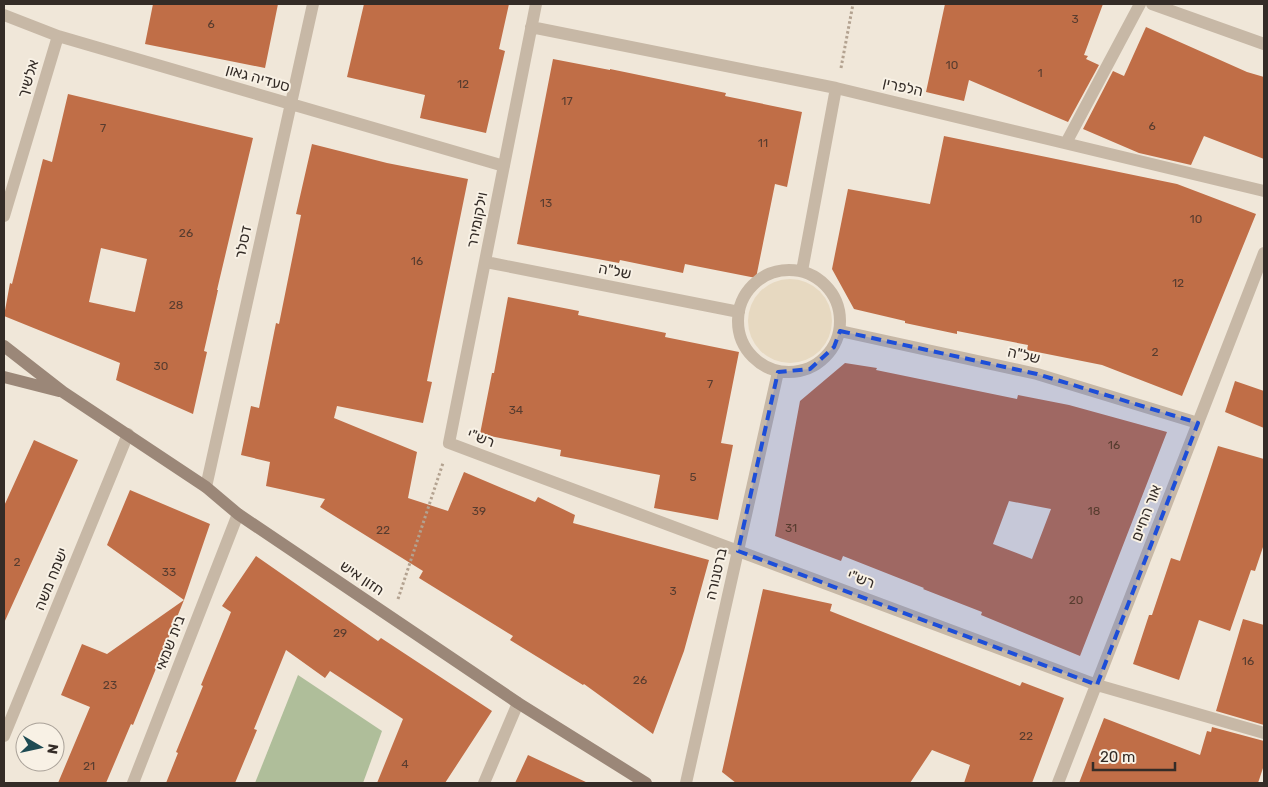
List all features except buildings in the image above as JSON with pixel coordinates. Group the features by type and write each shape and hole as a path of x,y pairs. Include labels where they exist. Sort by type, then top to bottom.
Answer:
{"street":[{"name":"דסלר","path":"206,487 313,4"},
{"name":"וילקומירר","path":"450,443 536,4"},
{"path":"1066,143 1140,4"},
{"path":"1152,4 1264,44"},
{"name":"סעדיה גאון","path":"4,15 58,36 504,166"},
{"name":"הלפרין","path":"531,27 836,88 1264,191"},
{"name":"אלשיך","path":"4,216 58,36"},
{"path":"802,271 836,88"},
{"name":"אור החיים","path":"1058,783 1264,254"},
{"name":"של\"ה","path":"486,262 738,312"},
{"path":"786,270 802,271 817,277 828,287 836,300 841,316 840,331 834,347 824,360 810,369 794,373 778,372 763,366 751,356 742,343 738,328 738,312 744,296 755,283 769,274 786,270"},
{"name":"של\"ה","path":"840,331 1037,374 1198,423"},
{"name":"חזון איש","path":"4,346 63,392 206,487 238,514 518,703 646,783"},
{"name":"ברטנורה","path":"686,783 778,372"},
{"name":"חזון איש","path":"4,377 63,392"},
{"name":"ישמח משה","path":"4,736 128,434"},
{"name":"רש\"י","path":"450,443 1097,685 1264,734"},
{"name":"בית שמאי","path":"133,783 238,514"},
{"path":"484,783 518,703"}],"path":[{"path":"842,61 854,4"},
{"path":"392,618 450,443"}],"highlighted area":[{"path":"840,331 1037,374 1198,423 1097,685 738,551 778,372 810,369 834,347"}],"green space":[{"path":"298,675 382,731 363,783 255,783"}],"shaded area":[{"path":"790,279 806,282 820,291 829,305 832,321 829,337 820,351 806,360 790,363 774,360 760,351 751,337 748,321 751,305 760,291 774,282"}]}
